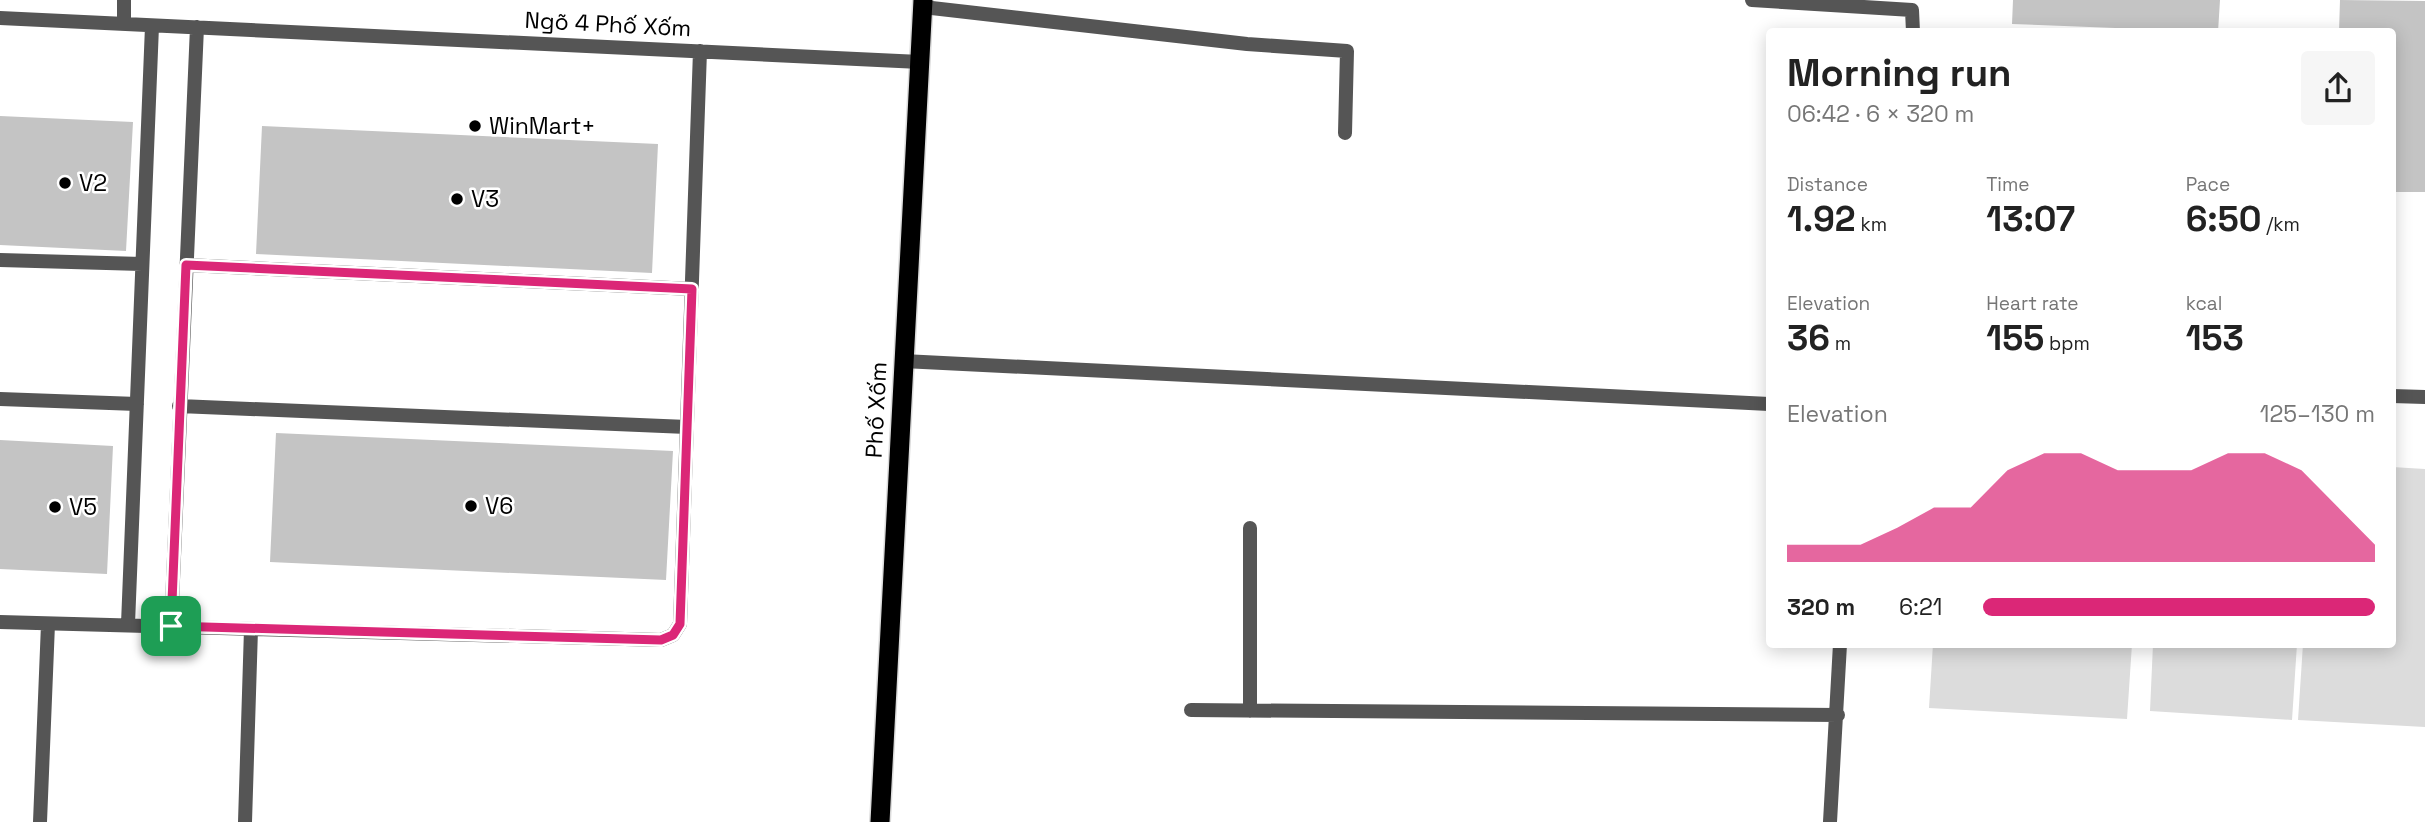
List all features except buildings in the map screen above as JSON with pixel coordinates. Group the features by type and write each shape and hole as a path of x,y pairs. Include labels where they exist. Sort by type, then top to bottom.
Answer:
{"highway":[{"name":"Phố Xốm","path":"880,822 902,360 923,4"}],"lane":[{"path":"124,0 124,24"},
{"path":"1752,0 1913,5 1913,28"},
{"path":"923,4 1247,44 1348,51 1345,133"},
{"name":"Ngõ 4 Phố Xốm","path":"0,18 920,62"},
{"path":"128,624 152,26"},
{"path":"171,626 197,27"},
{"path":"0,622 668,638 680,624 700,51"},
{"path":"0,260 142,264"},
{"path":"186,265 692,289"},
{"path":"902,360 1766,404"},
{"path":"2396,396 2425,397"},
{"path":"0,398 137,404"},
{"path":"179,406 687,427"},
{"path":"1250,528 1250,711"},
{"path":"40,822 48,624"},
{"path":"245,822 251,629"},
{"path":"1830,822 1840,648"},
{"path":"1191,710 1838,715"}],"shaded area":[{"path":"2396,467 2425,469 2425,727 2298,720 2303,648 2396,648"},
{"path":"1933,648 2132,648 2127,719 1929,708"},
{"path":"2153,648 2297,648 2292,720 2150,711"}],"place":[{"name":"WinMart+","path":"475,126"},
{"name":"V2","path":"65,183"},
{"name":"V3","path":"457,199"},
{"name":"V6","path":"471,506"},
{"name":"V5","path":"55,507"}],"route":[{"path":"186,265 692,289 680,624 677,631 668,638 661,640 171,626 186,265"}]}
